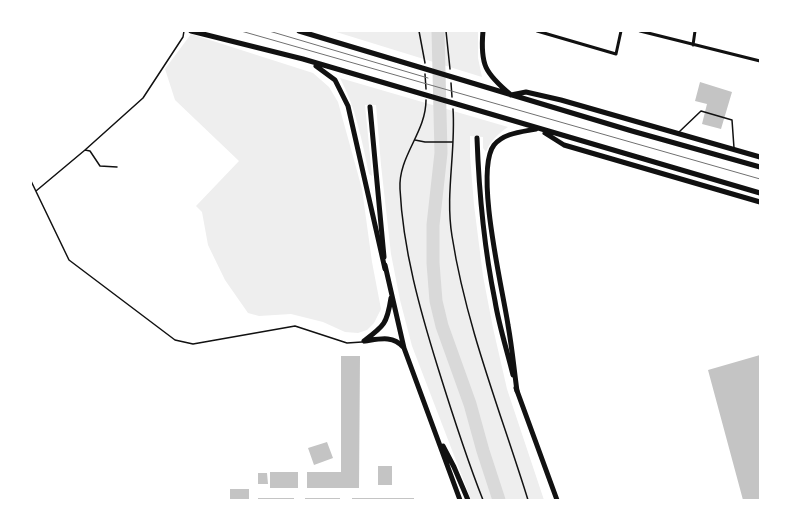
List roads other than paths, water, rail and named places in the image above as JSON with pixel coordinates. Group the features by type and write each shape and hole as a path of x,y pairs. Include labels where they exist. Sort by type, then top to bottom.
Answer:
{"main road":[{"path":"191,31 303,59 491,116 760,193"},
{"path":"299,31 494,90 760,167"},
{"path":"483,31 482,47 484,63 490,75 511,95"},
{"path":"303,59 321,68 335,80 348,106 404,348 460,500"},
{"path":"511,95 526,92 546,96 760,157"},
{"path":"370,107 385,269"},
{"path":"517,391 508,324 492,230 487,181 489,160 494,146 502,138 512,134 539,129 564,145 760,202"},
{"path":"477,138 481,211 495,302 517,391 557,500"},
{"path":"364,341 381,328 388,317 391,295"},
{"path":"364,341 391,338 399,342 404,348"},
{"path":"434,430 454,467 468,500"}],"street":[{"path":"537,31 616,54 621,31"},
{"path":"640,31 760,61"},
{"path":"693,45 695,31"}],"lane":[{"path":"36,191 143,98 183,37 184,31"},
{"path":"678,133 701,112 732,120 734,150"},
{"path":"85,150 90,151 100,166 117,167"},
{"path":"31,181 69,260 175,340 193,344 295,326 347,342 364,341"}],"waterway":[{"path":"438,31 441,153 433,225 433,263 436,301 442,326 470,404 499,500"}],"tram line":[{"path":"241,31 760,179"},
{"path":"269,31 428,78"}]}
